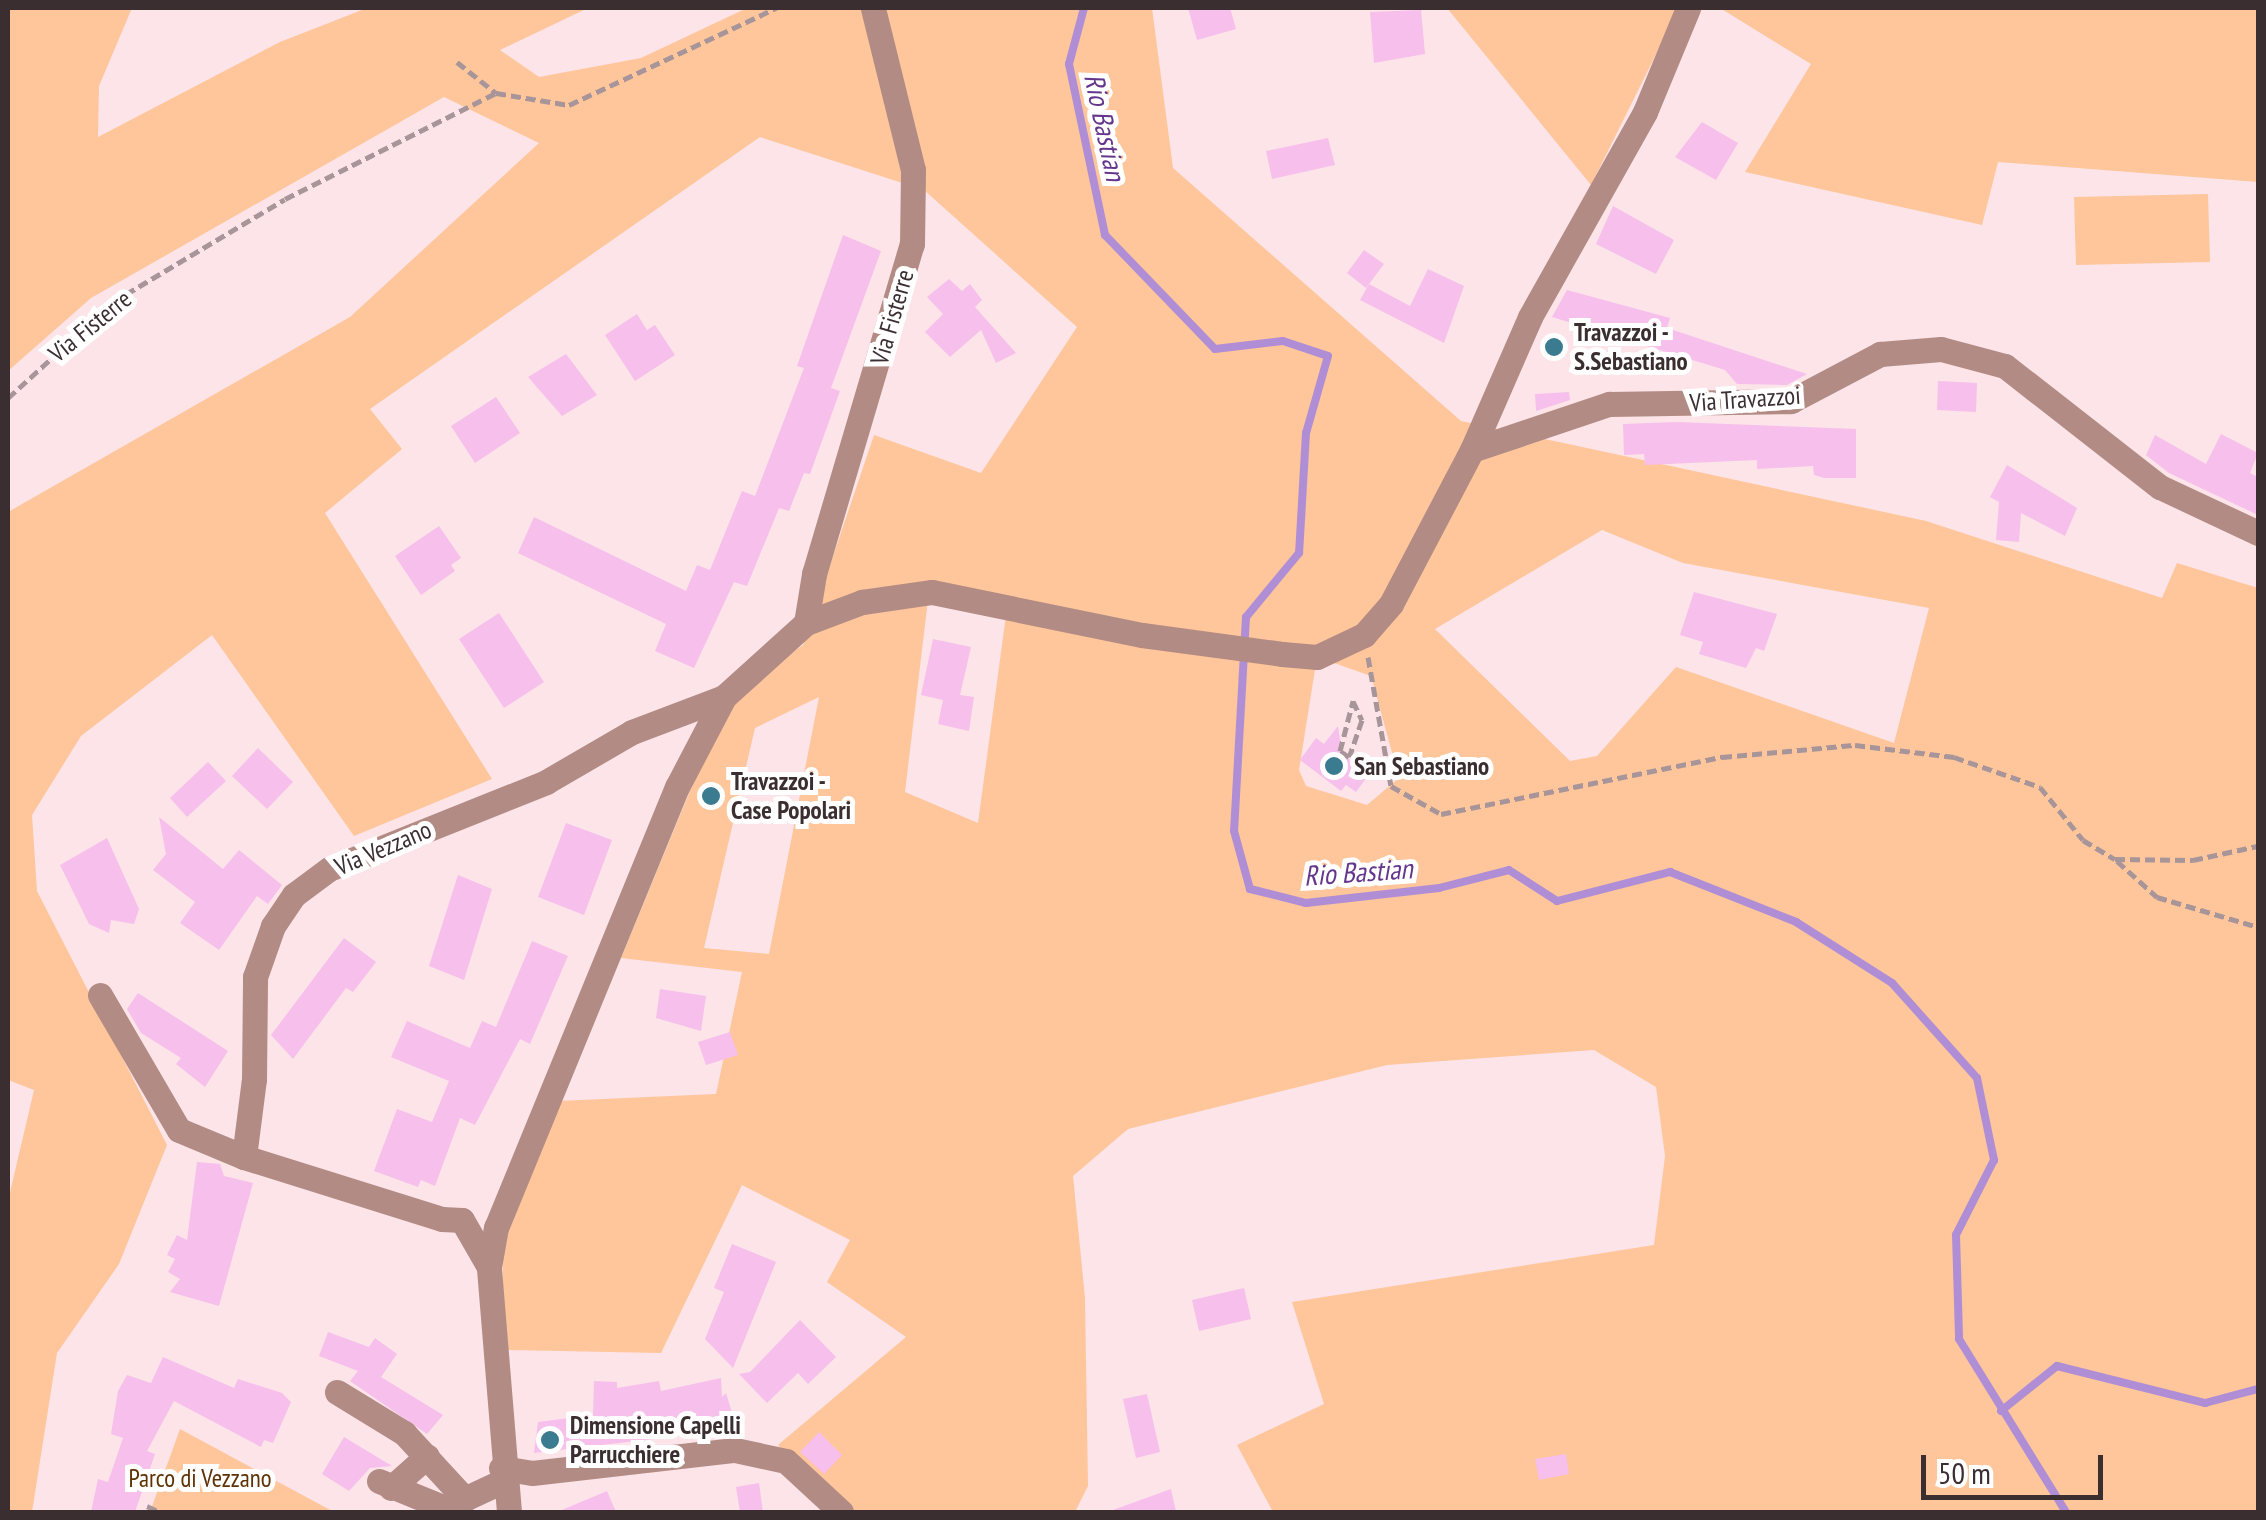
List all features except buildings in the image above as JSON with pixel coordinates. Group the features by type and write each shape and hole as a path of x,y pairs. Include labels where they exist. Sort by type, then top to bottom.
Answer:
{"street":[{"name":"Via Fisterre","path":"806,622 814,574 912,244 910,155 873,8"},
{"path":"806,622 862,602 932,592 1142,635 1317,657 1377,625 1472,450 1530,317 1646,112 1688,8"},
{"name":"Via Travazzoi","path":"1472,450 1608,404 1791,401 1880,354 1941,349 2005,366 2160,487 2258,533"},
{"name":"Via Vezzano","path":"510,1512 502,1475 489,1266 512,1184 677,788 724,698 806,622"},
{"name":"Via Vezzano","path":"244,1157 254,1079 255,977 273,926 294,895 329,869 546,782 632,732 724,698"},
{"name":"Via Vezzano","path":"100,996 179,1130 244,1157 442,1219 462,1220 489,1266"},
{"path":"337,1392 404,1433 465,1499"},
{"path":"428,1456 385,1484 445,1508 502,1475 735,1450 786,1462 841,1512"}],"path":[{"path":"458,62 496,93 569,105 776,8"},
{"name":"Via Fisterre","path":"8,398 112,302 285,199 496,93"},
{"path":"1377,625 1365,668 1391,786 1441,814 1722,757 1855,745 1954,757 2040,787 2083,840 2115,859 2156,897 2258,927"},
{"path":"1353,701 1362,720 1356,739 1348,757 1340,750 1353,701"},
{"path":"2115,859 2193,860 2258,846"},
{"path":"147,1506 160,1512"}],"green space":[{"path":"8,8 132,8 99,86 98,137 280,42 367,8 588,8 500,50 539,77 641,58 747,8 1152,8 1173,168 1461,421 1926,521 2162,598 2177,563 2258,588 2258,1512 1273,1512 1237,1445 1324,1404 1292,1302 1654,1245 1665,1156 1656,1087 1594,1050 1387,1065 1128,1129 1073,1176 1085,1298 1088,1486 1075,1512 837,1512 778,1445 906,1337 827,1282 850,1240 742,1185 661,1353 502,1350 503,1247 558,1101 716,1094 742,972 621,958 723,711 751,680 803,645 874,435 981,473 1077,327 924,190 760,137 370,409 402,449 325,513 492,779 354,836 212,635 81,736 32,815 37,891 167,1145 119,1264 57,1353 32,1512 8,1512 8,1201 34,1090 8,1080 8,512 350,317 539,143 444,97 91,298 8,371","holes":["1602,530 1683,563 1929,608 1894,743 1676,667 1597,756 1570,761 1435,629","928,600 1006,615 978,823 905,792","1317,657 1371,676 1399,778 1367,805 1306,786 1299,770","819,697 769,954 704,948 755,728"]},
{"path":"1447,8 1679,8 1591,185"},
{"path":"1720,8 2258,8 2258,182 1998,162 1982,225 1745,172 1811,64"},
{"path":"2208,194 2210,262 2076,265 2074,197"},
{"name":"Parco di Vezzano","path":"180,1429 334,1512 150,1512"}],"waterway":[{"name":"Rio Bastian","path":"1084,8 1069,64 1105,235 1215,349 1283,341 1328,356 1306,433 1299,553 1246,617 1234,831 1250,889 1306,903 1439,888 1509,870 1557,901 1670,872 1796,922 1892,983 1977,1078 1994,1160 1956,1235 1959,1339 2066,1512"},
{"path":"2001,1411 2057,1366 2205,1403 2258,1389"}],"place":[{"name":"Travazzoi - S.Sebastiano","path":"1554,347"},
{"name":"San Sebastiano","path":"1334,766"},
{"name":"Travazzoi - Case Popolari","path":"711,796"},
{"name":"Dimensione Capelli Parrucchiere","path":"550,1440"}]}
